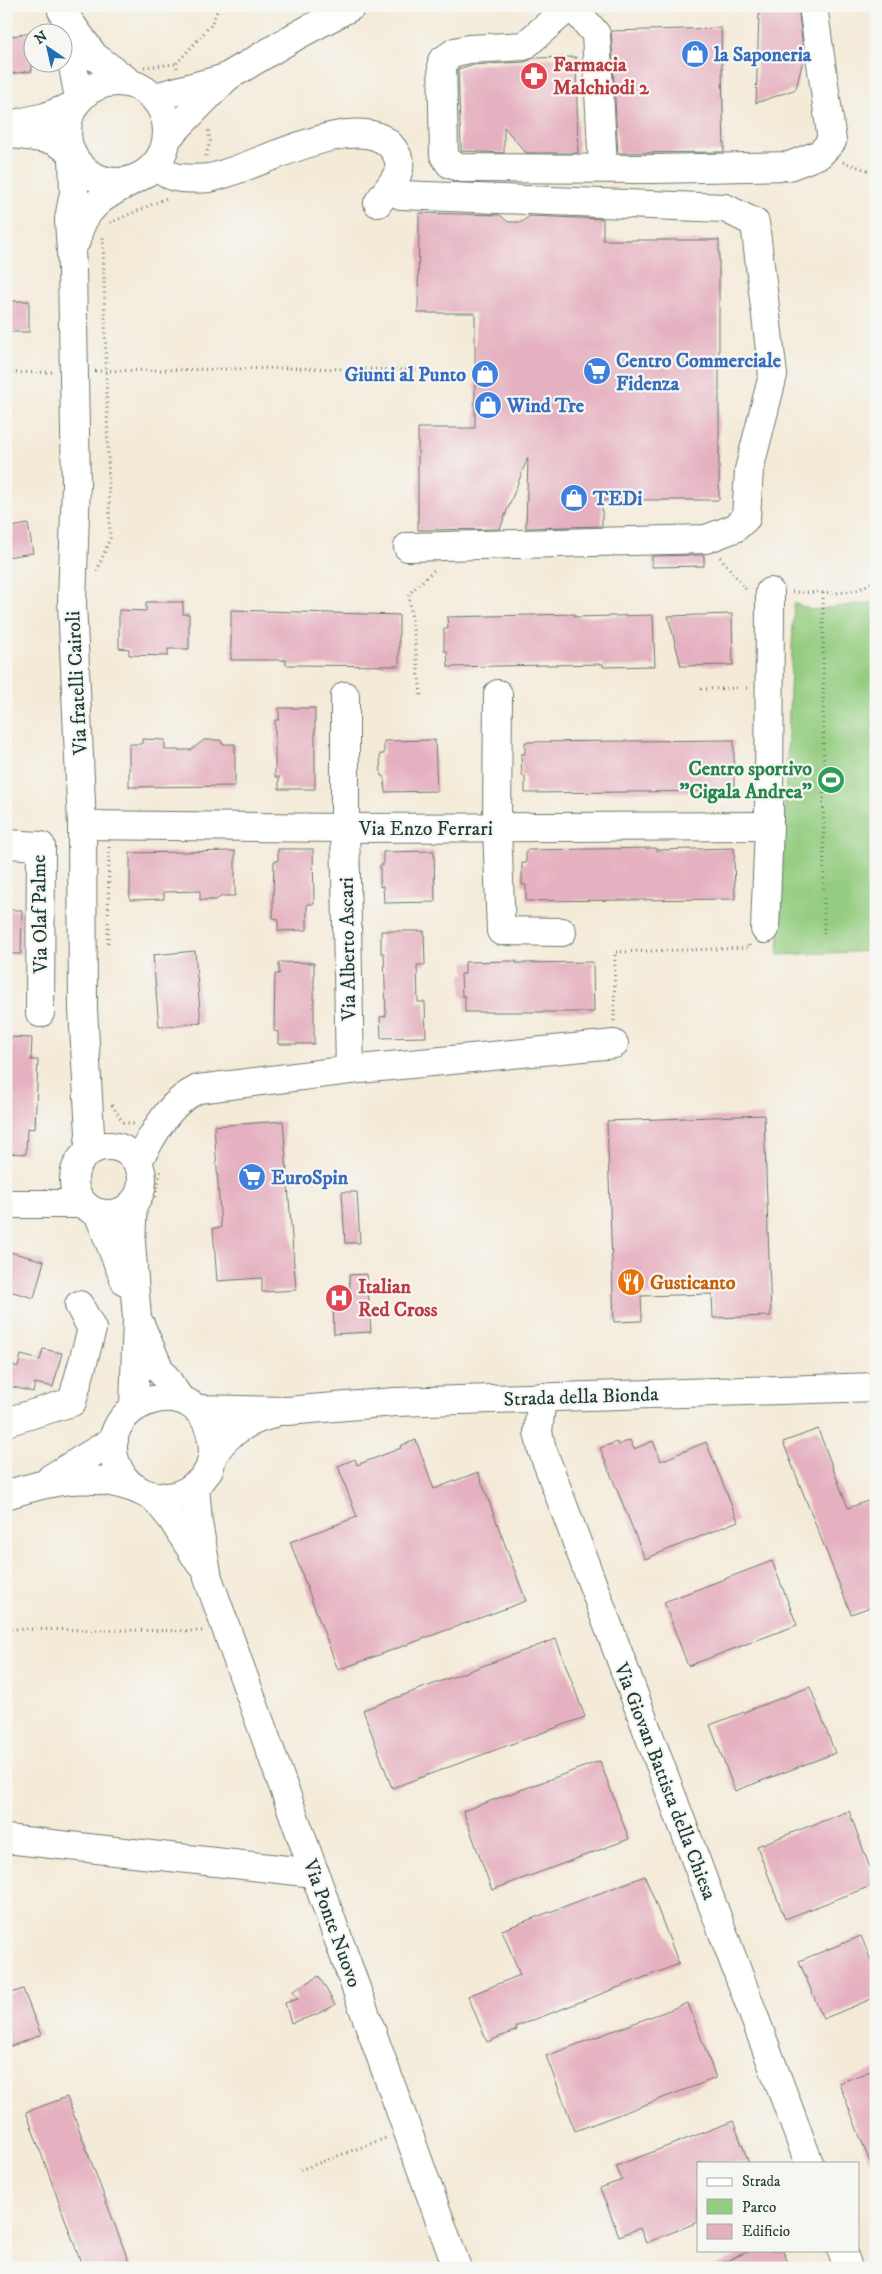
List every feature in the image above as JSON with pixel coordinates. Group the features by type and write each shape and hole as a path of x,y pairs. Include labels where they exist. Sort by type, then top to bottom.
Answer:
{"street":[{"path":"167,138 192,98 352,6"},
{"path":"603,168 596,34 571,6 524,46 469,49 455,52 442,61 444,155 450,164 462,168 603,168 789,166 820,154 832,140 813,6"},
{"path":"6,133 52,140 71,154 83,170 103,180 126,182 148,171 163,152 167,138 167,123 163,109 155,97 143,88 129,82 94,56 62,9"},
{"path":"62,9 76,102 68,120 66,135 71,154"},
{"path":"6,126 45,117 76,102 102,83 129,82"},
{"path":"155,97 192,98"},
{"path":"148,171 175,177 209,178 324,138 361,133 385,140 399,155 401,170 390,199 725,208 756,223 773,374 749,470 746,518 735,528 706,539 408,547"},
{"name":"Via fratelli Cairoli","path":"71,154 74,192 68,219 72,268 76,484 72,602 82,825 83,1009 98,1099 133,1155"},
{"name":"Via fratelli Cairoli","path":"72,268 78,229 88,211 105,196 148,171"},
{"path":"757,935 769,826 759,592"},
{"path":"498,694 497,828 501,931 562,932"},
{"name":"Via Alberto Ascari","path":"345,696 345,828 350,1070"},
{"name":"Via Enzo Ferrari","path":"82,825 345,828 769,826"},
{"name":"Via Olaf Palme","path":"6,844 41,846 40,1014"},
{"path":"133,1155 171,1108 188,1094 198,1089 350,1070 614,1044"},
{"name":"Via fratelli Cairoli","path":"81,1161 98,1099"},
{"path":"12,1204 50,1190 96,1147 133,1155"},
{"path":"133,1155 142,1176 144,1201 131,1242 136,1313 134,1406"},
{"path":"6,1495 36,1485 76,1478 112,1481 145,1492 168,1497 182,1493 195,1486 210,1467 213,1455 213,1438 207,1422 188,1404 160,1368 91,1208 74,1187 81,1161"},
{"path":"12,1204 91,1208 117,1213 144,1201"},
{"path":"6,1422 72,1402 92,1329 78,1305"},
{"name":"Strada della Bionda","path":"188,1404 287,1411 395,1402 876,1387"},
{"path":"36,1485 90,1456 114,1440 118,1426 134,1406 148,1399 164,1397 188,1404"},
{"name":"Via Giovan Battista della Chiesa","path":"542,1397 538,1432 542,1449 809,2162"},
{"name":"Strada della Bionda","path":"213,1455 235,1431 247,1423 287,1411"},
{"name":"Via Ponte Nuovo","path":"114,1440 114,1454 118,1468 126,1480 145,1492 172,1519 208,1578"},
{"name":"Via Ponte Nuovo","path":"195,1486 198,1523 208,1578 457,2268"},
{"path":"6,1839 315,1873"},
{"path":"843,2252 848,2268"}],"path":[{"path":"96,575 110,538 103,226 172,196 191,177 206,157 210,141 208,122 192,98 176,64 211,25 219,6"},
{"path":"876,83 876,117"},
{"path":"820,154 876,173"},
{"path":"106,370 288,368 425,370"},
{"path":"706,539 759,592"},
{"path":"421,695 409,594 458,546"},
{"path":"823,592 824,937"},
{"path":"701,689 748,688 748,697"},
{"path":"108,945 110,826"},
{"path":"614,1044 615,952 748,948 757,935"},
{"path":"98,1099 123,1122 139,1124 147,1120 157,1125"},
{"path":"133,1155 144,1201"},
{"path":"6,1629 228,1631"},
{"path":"300,2170 407,2130"}],"green space":[{"name":"Centro sportivo \"Cigala Andrea\"","path":"876,602 876,951 778,955 794,603 811,610"}],"building":[{"path":"767,6 798,6 804,56 796,89 756,103 759,14"},
{"path":"721,28 724,152 618,153 611,31"},
{"path":"22,35 22,72 25,72 10,74 6,37"},
{"path":"576,57 578,153 526,153 504,127 504,153 461,151 458,69 471,65 525,62 534,58"},
{"name":"Centro Commerciale Fidenza","path":"419,213 500,215 508,222 522,222 529,216 603,219 603,240 719,240 719,500 602,500 602,526 526,528 528,457 500,529 418,530 418,428 475,428 475,313 418,313"},
{"path":"6,301 29,301 29,332 6,332"},
{"path":"28,524 33,553 6,557 6,528"},
{"path":"704,555 704,566 652,567 652,556"},
{"path":"146,602 183,602 183,614 189,614 189,649 168,649 168,656 129,655 129,649 119,648 119,610 146,611"},
{"path":"231,610 399,615 399,666 286,665 286,660 231,660"},
{"path":"575,614 575,617 653,615 655,666 603,667 603,664 448,667 447,651 444,651 444,629 448,629 447,617"},
{"path":"732,614 733,665 681,666 668,616"},
{"path":"279,708 315,708 315,789 279,789 279,777 275,777 275,720 279,720"},
{"path":"142,739 165,740 165,750 191,750 204,740 221,740 222,744 235,744 235,786 129,787 129,744 142,744"},
{"path":"435,740 437,791 385,792 384,776 381,776 380,754 384,754 384,741"},
{"path":"734,740 734,791 525,793 525,776 522,776 521,754 525,754 525,742"},
{"path":"656,848 656,850 734,848 735,899 526,901 526,885 522,885 522,863 526,863 526,850"},
{"path":"278,849 313,849 314,904 307,904 307,930 278,931 278,919 273,918 274,861 278,861"},
{"path":"235,851 235,896 222,896 216,900 200,900 200,891 164,892 164,899 130,900 130,853"},
{"path":"434,851 435,902 384,903 383,886 380,887 380,865 383,865 383,852"},
{"path":"6,910 22,910 21,954 6,954"},
{"path":"381,931 424,931 425,965 417,965 418,1002 425,1002 426,1037 381,1038 380,1017 386,1016 384,953 381,953"},
{"path":"195,951 201,1023 159,1027 153,955"},
{"path":"516,961 516,963 593,962 594,1012 465,1012 465,996 462,996 461,974 465,974 465,962"},
{"path":"279,962 314,963 314,1044 278,1044 278,1032 274,1031 275,974 279,974"},
{"path":"6,1037 32,1038 31,1060 38,1060 35,1129 27,1128 26,1154 6,1153"},
{"path":"764,1115 771,1316 713,1318 712,1294 641,1296 642,1321 614,1322 607,1121"},
{"name":"EuroSpin","path":"283,1121 296,1290 262,1292 262,1278 217,1281 213,1228 221,1228 214,1126"},
{"path":"342,1192 357,1192 360,1243 345,1243"},
{"path":"6,1251 44,1261 34,1298 6,1290"},
{"path":"367,1274 371,1332 334,1334 333,1304 351,1303 349,1275"},
{"path":"43,1349 62,1353 53,1387 35,1383 33,1392 6,1385 6,1364 18,1367 21,1355 40,1360"},
{"path":"818,1429 848,1508 876,1498 876,1605 851,1614 783,1442"},
{"path":"416,1440 434,1489 478,1472 526,1601 338,1670 290,1542 357,1517 338,1466 355,1459 357,1465 401,1448 400,1446"},
{"path":"630,1440 634,1449 653,1441 661,1461 706,1442 738,1521 645,1559 600,1448 617,1442 618,1445"},
{"path":"772,1561 797,1625 688,1666 664,1602"},
{"path":"556,1639 585,1717 392,1788 363,1710"},
{"path":"810,1687 835,1753 735,1791 710,1725"},
{"path":"600,1761 629,1839 492,1890 463,1811"},
{"path":"849,1811 876,1884 785,1919 757,1846"},
{"path":"645,1876 679,1964 515,2027 517,2030 487,2042 468,1996 520,1975 502,1930"},
{"path":"861,1936 876,1973 876,1997 823,2019 799,1961"},
{"path":"319,1976 335,2005 313,2016 291,2023 285,2003 298,1999 293,1991"},
{"path":"23,1989 41,2035 6,2048 6,1995"},
{"path":"688,2003 716,2078 575,2131 546,2056"},
{"path":"876,2069 876,2175 875,2175 839,2083"},
{"path":"67,2097 131,2268 83,2268 26,2112"},
{"path":"733,2121 749,2162 697,2162 697,2222 646,2243 640,2228 619,2236 600,2188 622,2180 616,2166"},
{"path":"747,2252 784,2252 790,2268 710,2268"}],"place":[{"name":"la Saponeria","path":"695,54"},
{"name":"Farmacia Malchiodi 2","path":"534,76"},
{"name":"Centro Commerciale Fidenza","path":"597,371"},
{"name":"Giunti al Punto","path":"485,374"},
{"name":"Wind Tre","path":"488,405"},
{"name":"TEDi","path":"574,498"},
{"name":"Centro sportivo \"Cigala Andrea\"","path":"831,780"},
{"name":"EuroSpin","path":"252,1177"},
{"name":"Gusticanto","path":"631,1282"},
{"name":"Italian Red Cross","path":"339,1298"}]}
